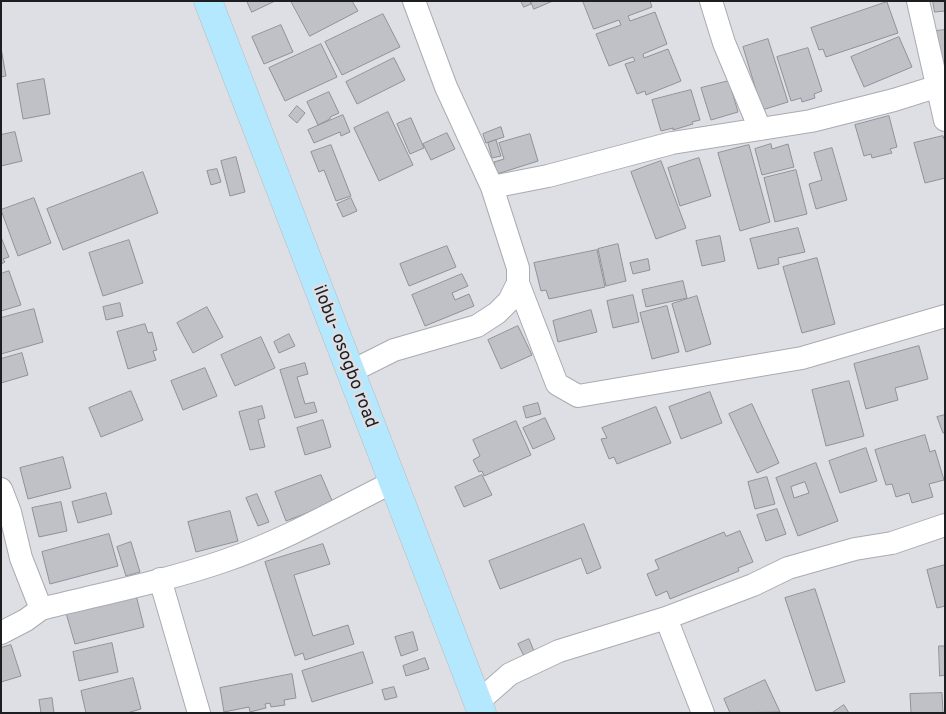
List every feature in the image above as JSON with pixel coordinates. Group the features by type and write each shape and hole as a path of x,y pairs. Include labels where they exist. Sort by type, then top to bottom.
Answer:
{"main road":[{"name":"ilobu- osogbo road","path":"208,1 480,708"}],"street":[{"path":"414,1 446,87 492,187 518,268 518,283 557,384 578,396 802,358 945,316"},
{"path":"711,1 724,43 760,129"},
{"path":"918,1 940,85 945,120"},
{"path":"492,187 557,174 672,143 812,121 894,100 940,85"},
{"path":"350,372 394,350 477,326 498,313 509,302 518,283"},
{"path":"1,633 26,620 41,608 160,579 224,561 287,536 393,482"},
{"path":"1,489 10,512 22,558 41,608"},
{"path":"480,708 510,674 559,651 666,618 753,585 788,568 854,549 892,542 945,525"},
{"path":"160,579 199,713"},
{"path":"666,618 703,713"}],"building":[{"path":"247,1 275,1 252,12"},
{"path":"291,1 352,1 358,11 310,36"},
{"path":"521,1 530,1 531,4 524,7"},
{"path":"531,1 553,1 534,9"},
{"path":"583,1 650,1 652,7 628,16 630,21 655,12 667,44 643,54 644,58 668,49 681,81 646,95 645,91 637,94 625,64 635,61 633,57 609,66 596,34 621,25 619,20 594,29"},
{"path":"933,1 945,1 945,11 935,12"},
{"path":"887,2 898,33 826,57 823,49 819,50 811,28"},
{"path":"383,14 400,47 342,75 325,42"},
{"path":"281,25 293,52 264,64 252,37"},
{"path":"945,30 945,73 936,31"},
{"path":"899,37 912,67 864,87 851,57"},
{"path":"768,39 788,102 762,110 743,47"},
{"path":"321,44 337,77 285,101 269,68"},
{"path":"1,48 6,76 1,77"},
{"path":"808,48 822,91 814,94 815,98 802,102 801,98 791,101 777,57"},
{"path":"394,58 405,80 357,104 346,82"},
{"path":"44,79 50,114 23,119 17,84"},
{"path":"729,81 738,112 711,120 701,88"},
{"path":"691,90 700,120 673,130 673,128 661,131 652,100"},
{"path":"329,92 339,113 318,125 307,102"},
{"path":"297,106 305,113 297,123 289,116"},
{"path":"388,112 413,165 379,181 354,128"},
{"path":"343,115 350,132 341,136 340,132 314,143 308,130"},
{"path":"889,116 897,147 890,149 892,153 872,158 871,154 864,156 855,125"},
{"path":"411,118 424,148 410,154 397,124"},
{"path":"501,127 504,137 486,143 483,134"},
{"path":"15,132 22,161 1,166 1,135"},
{"path":"447,133 455,149 431,160 423,144"},
{"path":"530,134 538,161 497,174 494,162 504,159 499,143"},
{"path":"943,136 945,141 945,178 925,183 914,143"},
{"path":"496,140 501,156 492,158 488,143"},
{"path":"771,144 772,149 788,144 794,167 762,175 755,149"},
{"path":"331,145 351,196 336,201 324,170 319,172 311,152"},
{"path":"749,145 770,222 740,231 718,153"},
{"path":"832,148 847,200 816,209 809,184 822,180 814,153"},
{"path":"236,157 245,192 230,196 221,161"},
{"path":"699,158 711,196 680,206 668,168"},
{"path":"661,161 686,228 656,239 631,172"},
{"path":"217,169 221,182 211,185 207,171"},
{"path":"796,170 807,214 775,222 764,178"},
{"path":"143,172 158,213 63,250 47,209"},
{"path":"34,198 51,243 18,256 1,210"},
{"path":"351,198 357,211 343,217 337,204"},
{"path":"798,228 805,252 778,258 779,264 758,269 750,239"},
{"path":"720,236 725,261 702,266 696,241"},
{"path":"1,237 9,257 3,259 5,262 1,264"},
{"path":"129,240 143,283 103,296 89,253"},
{"path":"618,244 626,281 606,286 598,249"},
{"path":"447,246 456,267 409,286 400,264"},
{"path":"597,250 605,287 549,299 546,290 541,291 534,263"},
{"path":"817,258 835,324 802,333 783,267"},
{"path":"648,259 650,270 633,274 630,263"},
{"path":"9,271 21,305 1,311 1,274"},
{"path":"462,274 468,286 452,293 455,300 469,294 474,306 425,326 412,295"},
{"path":"683,281 687,298 646,307 642,290"},
{"path":"633,295 639,322 613,328 607,301"},
{"path":"697,296 711,344 686,352 672,304"},
{"path":"120,303 123,316 106,320 103,307"},
{"path":"667,306 679,352 652,359 640,313"},
{"path":"207,307 223,337 193,353 177,323"},
{"path":"34,309 43,342 1,354 1,318"},
{"path":"591,310 597,332 558,342 553,321"},
{"path":"145,324 148,333 152,332 157,350 153,351 156,360 128,369 117,332"},
{"path":"518,326 532,355 501,369 488,340"},
{"path":"289,334 295,346 279,353 274,342"},
{"path":"261,337 275,368 235,386 221,355"},
{"path":"919,346 928,379 895,388 898,400 866,409 854,364"},
{"path":"22,353 28,375 1,383 1,359"},
{"path":"305,363 308,374 297,377 305,404 314,402 317,412 295,418 280,370"},
{"path":"205,368 217,396 183,410 171,381"},
{"path":"849,381 864,436 826,446 812,390"},
{"path":"131,391 143,420 101,437 89,408"},
{"path":"710,392 722,423 681,439 669,407"},
{"path":"538,403 541,414 526,418 523,407"},
{"path":"752,404 779,463 757,473 729,414"},
{"path":"262,406 265,418 258,420 265,447 250,450 239,412"},
{"path":"656,407 671,443 617,464 614,457 609,459 601,439 607,438 602,428"},
{"path":"945,415 945,433 943,433 937,417"},
{"path":"545,418 555,439 533,449 523,428"},
{"path":"323,420 331,447 305,455 297,428"},
{"path":"516,421 531,455 484,476 482,471 479,472 473,460 480,456 473,440"},
{"path":"925,435 930,452 935,450 944,480 929,484 933,497 912,503 909,493 896,497 892,484 886,485 875,450"},
{"path":"866,448 877,481 840,493 829,461"},
{"path":"63,457 71,488 28,499 20,468"},
{"path":"816,463 838,521 798,536 776,478","holes":["805,482 809,493 794,498 791,487"]},
{"path":"321,475 333,503 286,521 275,492"},
{"path":"482,475 492,495 464,507 455,487"},
{"path":"767,477 775,504 755,509 748,482"},
{"path":"106,493 112,514 78,523 72,502"},
{"path":"257,494 269,522 258,526 246,498"},
{"path":"61,502 67,531 39,537 32,508"},
{"path":"777,509 786,534 766,541 757,515"},
{"path":"230,511 238,541 196,552 188,522"},
{"path":"584,524 601,568 587,574 581,558 500,589 489,561"},
{"path":"740,531 753,562 738,568 739,571 670,599 667,591 656,596 647,574 659,569 655,560 724,532 726,536"},
{"path":"109,534 118,566 50,584 42,552"},
{"path":"131,542 140,572 126,576 117,547"},
{"path":"323,544 330,564 294,575 313,636 348,625 354,644 305,660 303,653 295,656 265,562"},
{"path":"945,565 945,606 937,608 927,570"},
{"path":"815,589 845,682 816,691 785,598"},
{"path":"136,595 144,627 75,644 66,613"},
{"path":"413,632 418,650 401,656 395,637"},
{"path":"529,639 534,651 524,656 518,644"},
{"path":"112,643 118,672 79,681 73,652"},
{"path":"11,645 21,676 1,682 1,648"},
{"path":"939,646 945,646 945,675 940,676"},
{"path":"363,652 373,683 312,702 302,671"},
{"path":"425,658 429,669 406,676 403,666"},
{"path":"292,674 296,698 284,700 285,705 271,707 270,703 265,704 266,708 250,712 249,707 224,712 220,688"},
{"path":"133,678 141,709 127,713 86,713 81,691"},
{"path":"765,680 780,712 730,713 724,699"},
{"path":"394,687 397,697 385,700 382,690"},
{"path":"942,693 943,713 911,713 910,694"},
{"path":"52,698 54,713 41,713 39,700"},
{"path":"844,705 849,713 832,713"}]}
